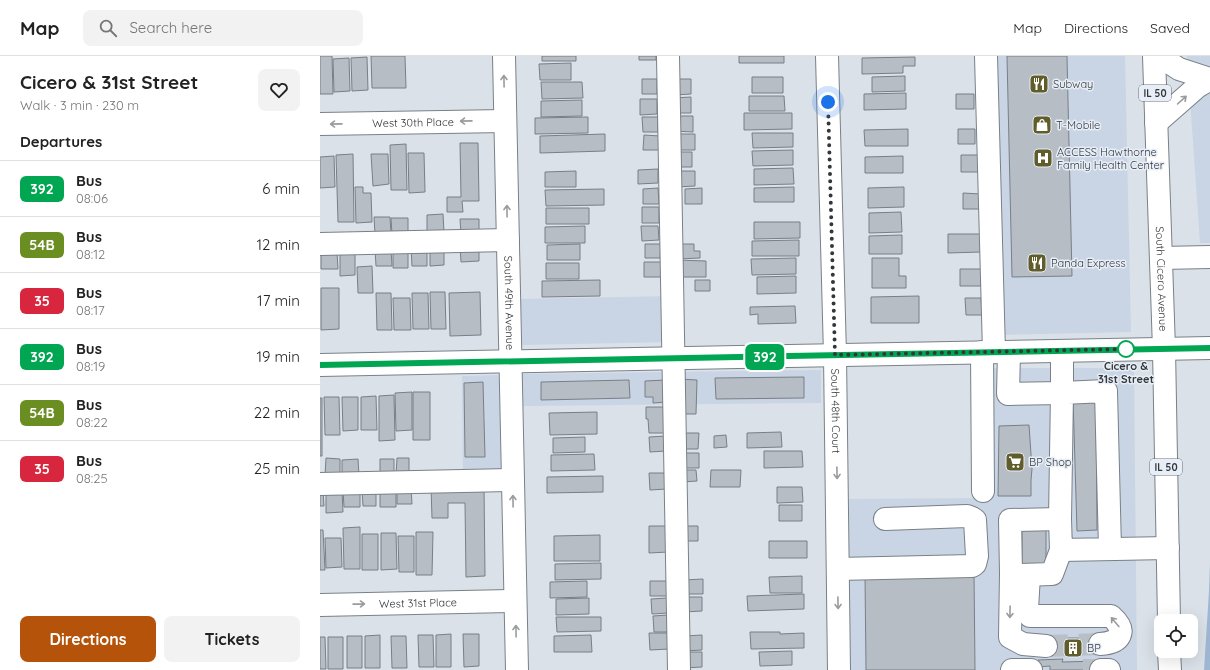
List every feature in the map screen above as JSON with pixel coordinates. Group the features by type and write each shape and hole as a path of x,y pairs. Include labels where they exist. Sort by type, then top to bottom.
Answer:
{"street":[{"name":"South 49th Avenue","path":"504,56 517,670"},
{"path":"668,56 679,670"},
{"name":"South 48th Court","path":"827,56 835,355 839,670"},
{"path":"983,491 995,352 986,56"},
{"name":"South Cicero Avenue","path":"1154,56 1164,349 1169,614"},
{"path":"1158,56 1179,69 1210,79"},
{"path":"1156,123 1196,87 1210,79"},
{"name":"West 30th Place","path":"320,124 505,121"},
{"path":"320,244 508,240"},
{"path":"1161,258 1210,257"},
{"path":"320,365 1210,348"},
{"path":"1020,574 1052,574 1061,550 1062,350"},
{"path":"995,352 1008,394 1106,391 1110,549"},
{"path":"320,484 513,480"},
{"path":"838,569 972,566 975,564 975,520 972,518 967,516 885,519"},
{"path":"1060,519 1010,520 1027,609 1030,616 1111,616 1118,622 1121,630 1119,636 1115,642 1100,644"},
{"path":"1061,550 1168,548"},
{"path":"1020,574 1010,637 1023,644 1046,646"},
{"name":"West 31st Place","path":"320,605 515,600"},
{"path":"1169,658 1170,670"},
{"path":"1012,670 1031,670"},
{"path":"1101,670 1109,670"}],"shaded area":[{"path":"986,56 1125,56 1131,332 993,335"},
{"path":"1187,56 1210,56 1210,243 1200,243"},
{"path":"672,296 673,342 522,345 521,299"},
{"path":"982,368 1134,368 1137,670 848,670 847,499 983,498"},
{"path":"821,370 821,403 522,406 522,374"},
{"path":"500,375 501,480 463,481 462,376"},
{"path":"1210,563 1210,670 1204,670 1209,591"}],"building":[{"path":"320,56 332,56 333,94 320,94"},
{"path":"371,56 405,56 406,88 372,88"},
{"path":"542,56 576,56 576,61 542,61"},
{"path":"639,56 656,56 656,60 639,60"},
{"path":"739,56 784,56 784,63 739,63"},
{"path":"1007,56 1067,56 1072,276 1012,277"},
{"path":"367,57 368,90 352,91 351,58"},
{"path":"915,57 915,66 903,66 903,73 862,74 862,58"},
{"path":"349,58 350,91 334,92 333,59"},
{"path":"571,63 571,80 540,80 539,64"},
{"path":"905,76 905,91 872,92 872,77"},
{"path":"752,77 783,77 783,93 752,93"},
{"path":"642,79 657,79 657,94 642,94"},
{"path":"674,79 691,79 691,94 674,95"},
{"path":"541,82 582,82 583,98 542,99"},
{"path":"906,93 906,109 864,110 864,94"},
{"path":"956,94 974,94 974,109 956,109"},
{"path":"749,96 784,96 785,111 749,111"},
{"path":"691,97 691,113 673,113 673,98"},
{"path":"640,99 657,99 657,114 640,115"},
{"path":"582,100 582,116 541,117 541,101"},
{"path":"744,113 792,113 792,129 744,130"},
{"path":"673,116 693,116 693,132 673,131"},
{"path":"588,117 588,133 535,134 535,118"},
{"path":"642,117 658,117 658,132 643,132"},
{"path":"908,129 908,146 865,146 864,130"},
{"path":"958,129 975,129 975,144 958,144"},
{"path":"752,133 793,133 793,147 753,148"},
{"path":"605,134 605,151 540,153 540,136"},
{"path":"675,134 695,134 695,150 675,150"},
{"path":"644,135 660,136 660,150 643,150"},
{"path":"460,143 478,143 479,201 462,201 463,212 447,212 447,197 461,197"},
{"path":"406,144 407,190 391,190 390,145"},
{"path":"793,150 793,165 753,166 752,151"},
{"path":"676,152 692,152 692,167 676,167"},
{"path":"408,153 424,153 425,192 409,193"},
{"path":"353,154 354,222 338,222 336,155"},
{"path":"371,154 388,154 389,184 373,186"},
{"path":"961,155 979,155 979,172 961,172"},
{"path":"334,156 335,187 320,188 320,157"},
{"path":"903,156 903,173 865,173 865,157"},
{"path":"793,168 794,184 754,185 754,169"},
{"path":"658,169 658,183 638,184 638,170"},
{"path":"576,171 576,187 545,187 545,172"},
{"path":"676,171 695,171 695,186 676,187"},
{"path":"355,187 363,187 363,193 371,193 372,222 356,223"},
{"path":"794,187 794,202 754,202 754,188"},
{"path":"904,187 904,207 868,208 868,188"},
{"path":"658,188 659,204 643,204 643,189"},
{"path":"702,188 702,204 685,204 685,189"},
{"path":"604,189 604,205 546,206 545,190"},
{"path":"963,193 981,194 980,209 963,209"},
{"path":"642,207 659,207 659,223 642,223"},
{"path":"546,208 589,208 589,224 546,224"},
{"path":"901,212 902,232 869,233 869,213"},
{"path":"443,214 444,232 427,232 427,215"},
{"path":"374,217 390,217 391,233 375,234"},
{"path":"391,218 408,218 408,234 392,235"},
{"path":"460,219 479,219 479,234 461,234"},
{"path":"754,222 800,222 800,238 754,239"},
{"path":"585,226 585,243 545,243 545,227"},
{"path":"641,226 658,226 659,240 642,241"},
{"path":"948,234 981,234 981,252 948,253"},
{"path":"902,235 902,254 869,254 869,236"},
{"path":"799,240 799,256 752,256 752,241"},
{"path":"580,244 580,260 547,260 547,245"},
{"path":"645,244 661,244 660,258 645,258"},
{"path":"677,244 694,244 694,251 700,251 700,258 677,259"},
{"path":"479,245 479,261 461,262 460,246"},
{"path":"393,247 408,247 408,268 393,268"},
{"path":"411,247 427,247 427,266 412,266"},
{"path":"444,248 444,265 430,266 430,249"},
{"path":"375,249 391,249 392,266 376,266"},
{"path":"340,251 355,251 355,275 340,276"},
{"path":"321,252 337,252 338,269 321,269"},
{"path":"796,258 796,274 752,275 751,259"},
{"path":"872,258 899,258 899,276 906,276 906,288 872,288"},
{"path":"677,260 706,261 706,277 677,277"},
{"path":"644,262 661,262 661,277 644,277"},
{"path":"546,263 579,263 579,279 546,279"},
{"path":"372,266 373,293 358,293 357,267"},
{"path":"960,269 981,269 981,286 960,286"},
{"path":"796,276 796,293 757,294 757,277"},
{"path":"600,280 600,296 542,297 542,281"},
{"path":"695,280 710,280 710,291 695,291"},
{"path":"321,288 339,288 339,329 321,330"},
{"path":"430,292 445,292 446,329 431,329"},
{"path":"480,292 481,335 450,336 449,293"},
{"path":"376,293 391,293 392,330 377,330"},
{"path":"412,293 428,293 429,329 413,329"},
{"path":"919,296 919,323 871,323 871,297"},
{"path":"393,298 410,298 411,330 394,330"},
{"path":"965,298 981,298 982,315 966,315"},
{"path":"795,306 796,323 758,324 758,314 750,315 750,307"},
{"path":"804,377 804,398 716,399 715,378"},
{"path":"679,379 697,380 696,414 678,414"},
{"path":"629,380 630,398 541,400 541,382"},
{"path":"666,380 667,402 653,403 653,397 645,397 645,381"},
{"path":"483,382 485,457 465,457 464,383"},
{"path":"412,392 412,430 396,431 395,393"},
{"path":"413,392 430,392 430,440 413,440"},
{"path":"394,395 395,440 379,441 379,396"},
{"path":"376,396 377,430 361,430 361,397"},
{"path":"324,397 339,397 340,435 325,435"},
{"path":"342,397 358,397 358,430 343,431"},
{"path":"1073,397 1096,397 1097,530 1077,531"},
{"path":"320,398 322,398 322,456 320,456"},
{"path":"646,407 666,407 667,433 649,433 648,419 646,419"},
{"path":"597,412 597,434 550,435 549,413"},
{"name":"BP Shop","path":"1029,425 1032,469 1031,496 998,496 999,426"},
{"path":"781,432 782,447 747,448 747,433"},
{"path":"683,433 699,433 698,449 682,449"},
{"path":"726,435 727,447 714,448 714,436"},
{"path":"666,436 666,451 650,452 649,437"},
{"path":"585,437 585,452 553,453 553,438"},
{"path":"764,451 802,451 803,467 764,468"},
{"path":"682,453 699,453 699,468 682,468"},
{"path":"594,454 595,470 551,471 551,455"},
{"path":"326,458 340,459 340,477 325,476"},
{"path":"397,458 409,458 409,475 396,475"},
{"path":"358,459 359,476 342,477 342,460"},
{"path":"380,459 394,459 394,476 380,476"},
{"path":"680,470 696,470 697,481 681,482"},
{"path":"711,470 741,470 740,487 710,487"},
{"path":"649,473 667,473 667,489 650,490"},
{"path":"603,476 603,492 547,493 547,477"},
{"path":"484,486 485,576 466,577 465,503 448,503 448,518 432,518 431,487"},
{"path":"777,487 802,487 803,502 777,503"},
{"path":"411,488 412,504 397,504 397,489"},
{"path":"380,489 396,489 396,507 380,507"},
{"path":"320,490 323,490 324,506 320,506"},
{"path":"326,490 342,490 343,512 326,513"},
{"path":"343,490 360,490 360,507 344,507"},
{"path":"362,490 376,490 376,506 363,506"},
{"path":"779,505 802,505 802,521 779,521"},
{"path":"649,526 667,526 668,552 649,553"},
{"path":"683,526 698,526 698,541 682,541"},
{"path":"360,527 360,569 344,569 343,528"},
{"path":"1046,529 1046,569 1022,569 1022,530"},
{"path":"320,530 323,530 325,570 320,570"},
{"path":"416,532 433,532 432,575 416,575"},
{"path":"381,533 396,533 397,569 381,570"},
{"path":"362,534 378,534 378,570 362,570"},
{"path":"600,535 600,561 554,561 554,536"},
{"path":"398,536 414,536 414,572 399,572"},
{"path":"325,538 341,538 342,567 326,568"},
{"path":"769,541 807,541 807,558 769,558"},
{"path":"601,563 601,579 555,580 555,564"},
{"path":"974,574 975,670 866,670 865,575"},
{"path":"802,576 802,593 770,593 769,577"},
{"path":"703,579 703,594 684,594 684,580"},
{"path":"587,581 587,597 550,598 550,582"},
{"path":"650,581 667,581 668,596 650,596"},
{"path":"804,594 804,609 748,611 747,596"},
{"path":"684,597 702,597 702,611 684,612"},
{"path":"589,598 589,614 556,615 556,599"},
{"path":"667,598 668,613 652,614 651,599"},
{"path":"668,615 668,632 654,632 653,616"},
{"path":"556,617 601,617 601,631 557,632"},
{"path":"750,632 780,632 780,634 804,633 804,648 751,649"},
{"path":"649,633 669,633 669,649 650,650"},
{"path":"451,634 451,667 436,667 436,635"},
{"path":"463,634 479,634 479,666 464,667"},
{"path":"380,635 380,668 365,668 365,636"},
{"path":"418,635 433,635 434,667 419,667"},
{"path":"591,635 592,652 554,652 554,636"},
{"path":"702,635 702,650 685,651 685,636"},
{"path":"347,636 362,636 362,668 347,668"},
{"path":"391,636 406,636 407,668 392,668"},
{"path":"320,637 325,637 326,669 320,669"},
{"path":"328,637 343,637 343,669 328,669"},
{"name":"BP","path":"1046,638 1100,638 1100,650 1088,650 1088,654 1046,654"},
{"path":"792,651 792,665 760,666 759,652"},
{"path":"685,652 702,652 702,667 685,668"},
{"path":"1063,659 1062,662 1101,661 1101,670 1050,670 1050,666 1038,667 1038,660"}],"tunnel":[{"path":"1046,646 1100,644"},
{"path":"1083,670 1101,670"}],"bus line":[{"name":"392","path":"320,365 1210,348"}],"place":[{"name":"Subway","path":"1039,84"},
{"name":"T-Mobile","path":"1042,125"},
{"name":"ACCESS Hawthorne Family Health Center","path":"1043,158"},
{"name":"Panda Express","path":"1037,263"},
{"name":"Cicero & 31st Street","path":"1126,349"},
{"name":"BP Shop","path":"1015,462"},
{"name":"BP","path":"1073,648"}],"route":[{"path":"828,102 835,355 1126,349"}]}
